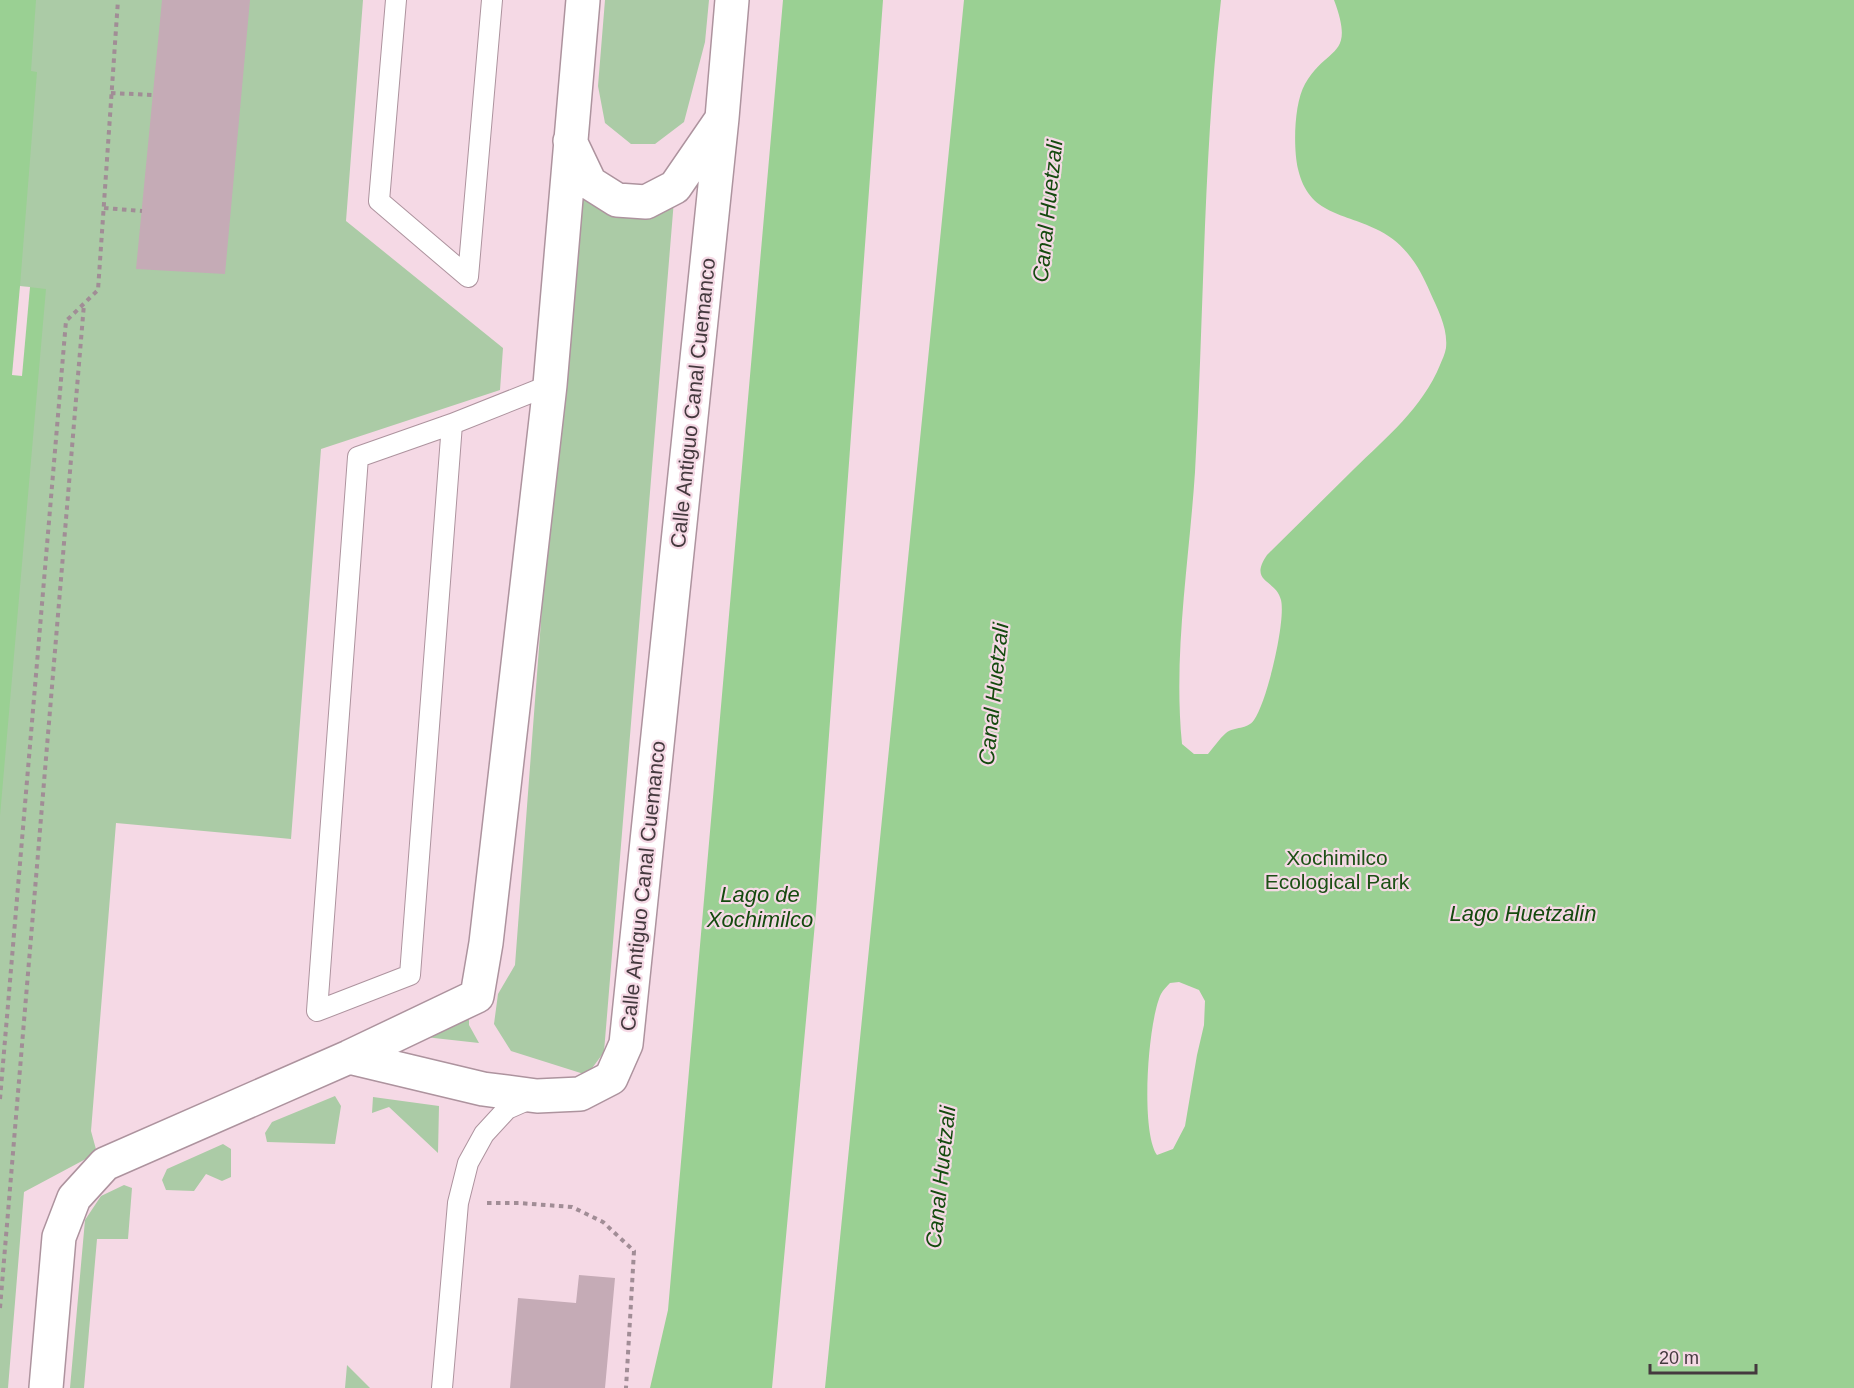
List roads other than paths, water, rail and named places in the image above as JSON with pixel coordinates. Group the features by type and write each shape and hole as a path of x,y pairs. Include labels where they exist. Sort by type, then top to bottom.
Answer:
{"street":[{"path":"46,1388 59,1237 74,1198 105,1164 349,1056 477,996 486,943 550,385 583,0"},
{"name":"Calle Antiguo Canal Cuemanco","path":"349,1056 483,1089 537,1096 580,1094 611,1078 626,1044 722,118 732,0"},
{"path":"570,140 590,183 617,200 646,202 675,187 722,118"}],"lane":[{"path":"396,0 379,201 468,277 492,0"},
{"path":"452,424 410,975 317,1011 358,457 452,424 550,385"},
{"path":"442,1388 458,1203 468,1163 484,1134 507,1109 537,1096"}],"water":[{"path":"0,0 36,0 31,71 37,72 20,286 46,289 0,816"},
{"name":"Lago de Xochimilco","path":"783,0 883,0 816,912 772,1388 650,1388 668,1310"},
{"name":"Lago Huetzalin","path":"964,0 1221,0 1211,118 1195,472 1179,676 1182,744 1194,754 1208,754 1226,733 1248,725 1254,720 1270,680 1282,610 1278,593 1265,580 1260,571 1267,555 1403,421 1433,380 1446,348 1444,326 1439,312 1421,273 1404,249 1380,231 1319,204 1310,196 1298,169 1295,150 1301,92 1313,72 1336,50 1342,33 1334,0 1854,0 1854,1388 825,1388","holes":["1179,982 1199,990 1205,1001 1204,1025 1185,1126 1173,1149 1157,1155 1152,1142 1147,1100 1152,1027 1156,1008 1161,994 1170,983"]}],"water label":[{"name":"Canal Huetzali","path":"1047,211"},
{"name":"Canal Huetzali","path":"993,694"},
{"name":"Canal Huetzali","path":"940,1177"}],"park label":[{"name":"Xochimilco Ecological Park","path":"1337,870"}]}
